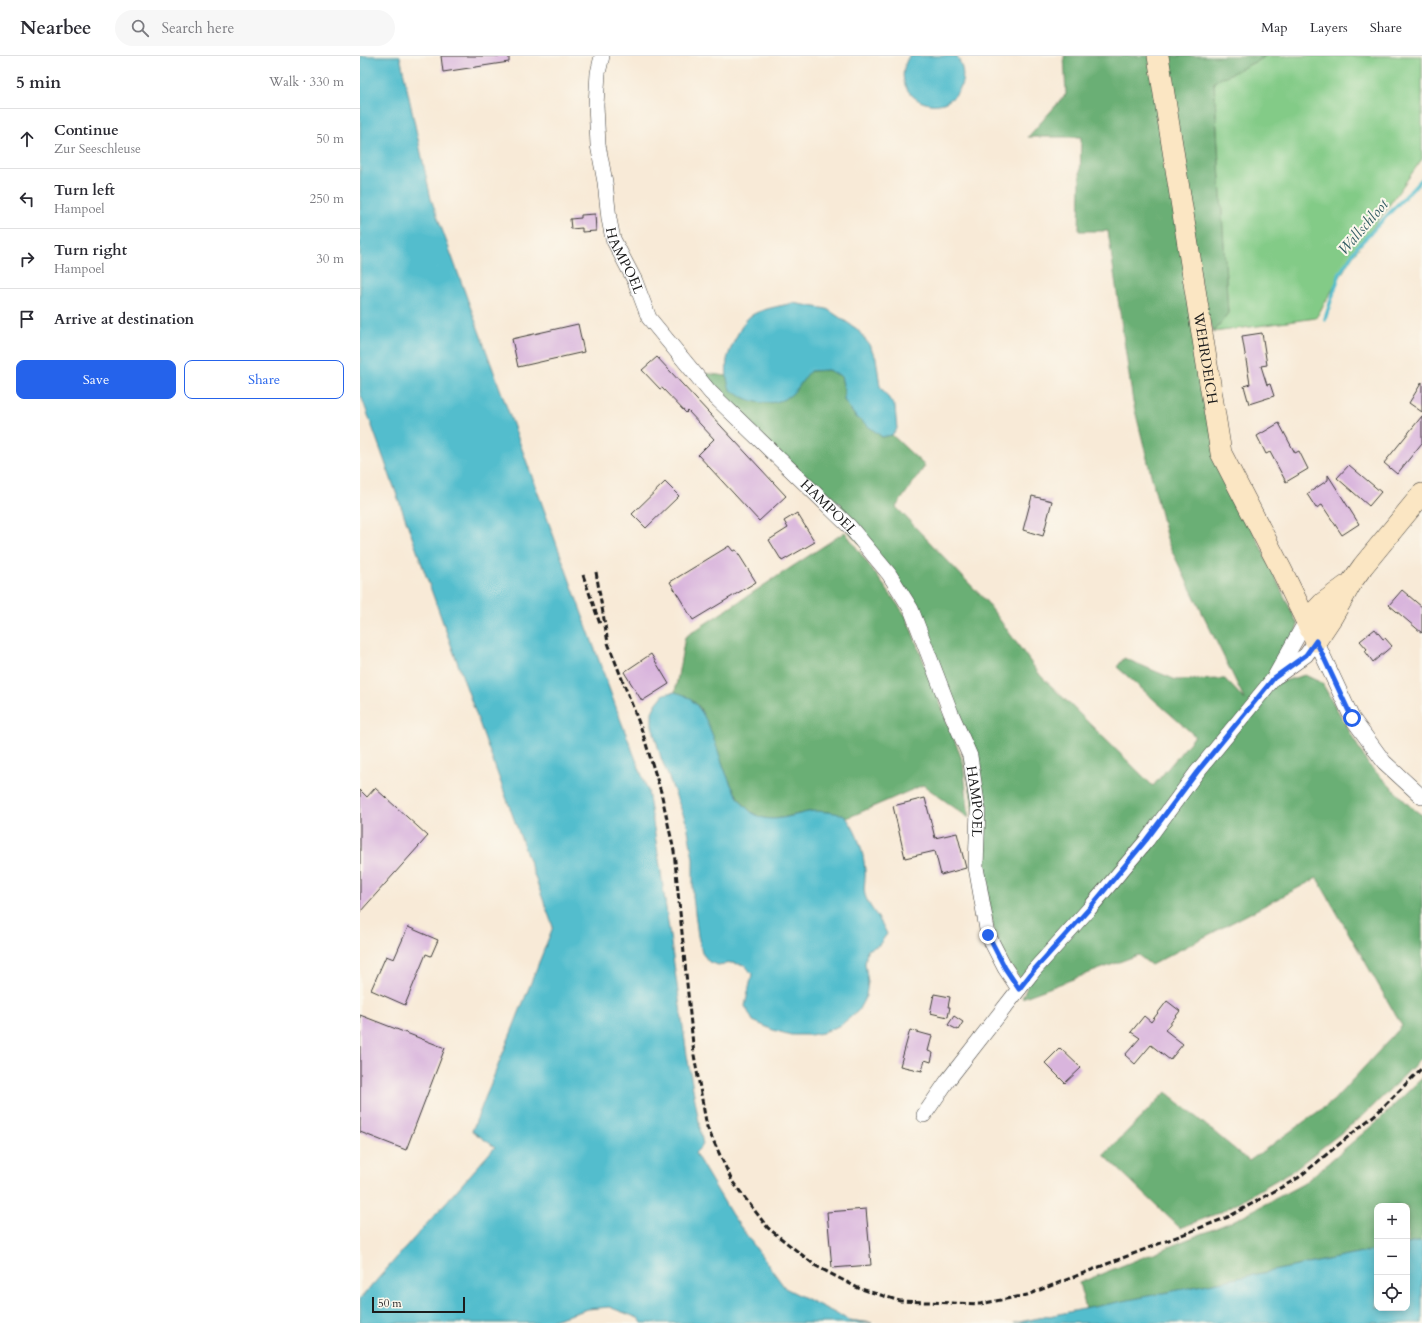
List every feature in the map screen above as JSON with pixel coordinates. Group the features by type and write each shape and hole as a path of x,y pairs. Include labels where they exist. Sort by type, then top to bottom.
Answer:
{"street":[{"name":"HAMPOEL","path":"602,56 598,73 596,105 598,145 613,239 634,281 649,318 710,392 850,527 889,574 911,609 951,713 970,756 978,809 976,867 988,935 1005,968 1019,989"},
{"name":"WEHRDEICH","path":"1158,56 1221,453 1282,571 1316,641"},
{"path":"1274,678 1306,655 1332,617 1353,580 1363,566 1422,494"},
{"path":"924,1115 948,1080 1034,970 1089,909 1142,846 1197,772 1274,678 1306,621 1323,603 1353,580"},
{"path":"1316,641 1352,718 1384,762 1422,797"}],"green space":[{"path":"1064,56 1153,56 1217,455 1298,625 1280,682 1305,675 1322,683 1368,764 1412,808 1422,815 1422,1058 1364,1115 1292,1171 1221,1212 1180,1228 1104,1155 1166,1092 1249,1161 1333,1101 1402,1026 1317,878 1151,965 1138,955 1022,998 1027,987 1007,962 994,932 957,713 916,605 703,373 727,376 731,389 757,402 768,403 779,401 810,371 828,370 841,376 844,389 844,400 855,416 882,437 892,435 925,466 896,507 986,601 1040,675 1153,786 1195,736 1117,667 1124,658 1176,680 1225,679 1245,700 1168,543 1133,402 1108,231 1079,231 1081,137 1028,137 1066,94"},
{"path":"1164,56 1264,56 1263,58 1214,82 1228,313 1214,332 1205,314"},
{"path":"1264,56 1422,56 1422,159 1350,260 1316,318 1214,332 1228,313 1214,81 1263,58"},
{"path":"845,532 906,616 963,762 969,818 923,785 847,818 837,814 820,811 774,819 768,819 754,814 740,800 728,779 700,708 692,700 675,692 685,637"},
{"path":"1422,1078 1422,1241 1410,1243 1410,1203 1374,1203 1374,1251 1086,1309 1079,1283 1231,1222 1303,1184 1381,1118"}],"water":[{"path":"360,56 400,56 431,199 621,721 648,791 687,1055 703,1145 695,1153 732,1215 785,1288 849,1320 872,1323 642,1323 638,1318 609,1307 588,1309 544,1323 360,1323 360,1299 495,1147 472,1131 553,927 360,393"},
{"path":"909,56 957,56 961,64 963,76 960,88 952,98 941,104 930,104 919,100 910,93 904,83 904,71"},
{"path":"793,303 827,309 857,329 868,343 876,358 880,386 895,407 897,429 892,435 882,437 855,416 844,400 844,389 841,376 828,370 810,371 793,393 780,401 766,403 752,401 731,390 727,380 727,360 736,337 746,320 758,312"},
{"path":"675,692 686,696 697,706 705,718 731,784 739,799 750,811 758,816 773,819 814,811 835,813 847,818 855,831 863,857 865,895 887,934 879,945 867,950 865,964 868,982 866,996 858,1011 841,1025 822,1033 810,1035 791,1035 773,1030 753,1021 745,1006 752,974 745,965 732,963 718,965 709,962 702,953 698,936 693,897 693,859 687,824 661,758 652,725 652,712 656,704 664,694"},
{"path":"1422,1241 1422,1323 1014,1323 1374,1251 1374,1311 1410,1311 1410,1243"}],"building":[{"path":"441,56 509,56 509,62 443,72"},
{"path":"595,214 596,231 582,232 582,228 571,229 570,219 581,218 581,215"},
{"path":"578,324 584,352 518,367 512,339"},
{"path":"1262,333 1267,365 1261,366 1267,385 1270,384 1274,396 1249,404 1244,386 1250,384 1242,336"},
{"path":"657,357 786,496 759,521 698,455 714,439 688,411 686,413 642,370"},
{"path":"1422,382 1422,412 1409,403"},
{"path":"1422,416 1422,443 1397,474 1384,463"},
{"path":"1279,423 1295,453 1299,451 1308,469 1286,482 1270,452 1266,454 1257,436"},
{"path":"1349,465 1381,492 1369,506 1337,478"},
{"path":"1328,475 1359,524 1342,535 1322,505 1316,508 1307,494 1328,480"},
{"path":"665,482 679,496 646,528 632,514"},
{"path":"1032,496 1052,501 1043,536 1023,530"},
{"path":"797,513 815,542 782,561 769,540 788,528 784,521"},
{"path":"729,546 733,551 736,550 756,582 693,620 670,582"},
{"path":"1402,590 1422,607 1422,633 1389,605"},
{"path":"1375,629 1383,639 1385,638 1392,646 1373,662 1365,651 1367,649 1360,641"},
{"path":"651,654 669,684 642,701 624,672"},
{"path":"375,788 428,836 360,912 360,790 367,797"},
{"path":"925,798 935,838 957,833 966,868 941,875 935,851 905,858 893,806"},
{"path":"408,927 438,940 431,956 426,954 405,1005 371,990 386,956 394,959"},
{"path":"934,994 950,997 948,1017 930,1013"},
{"path":"1167,1001 1180,1011 1165,1030 1183,1044 1170,1060 1151,1045 1135,1064 1125,1055 1140,1038 1131,1032 1144,1016 1151,1022"},
{"path":"360,1015 445,1048 406,1150 360,1132"},
{"path":"954,1016 963,1022 958,1030 948,1025"},
{"path":"910,1030 932,1036 928,1051 933,1053 931,1062 925,1060 922,1071 900,1066"},
{"path":"1060,1048 1081,1068 1065,1083 1045,1063"},
{"path":"866,1209 871,1265 832,1268 827,1212"}],"waterway":[{"name":"Wallschloot","path":"1325,319 1340,273 1357,247 1422,179"}],"railway":[{"path":"596,572 608,643 641,728 661,792 674,851 694,1055 707,1127 732,1181 768,1228 816,1266 858,1288 900,1301 980,1304 1027,1295 1228,1217 1298,1178 1377,1113 1422,1068"},
{"path":"583,575 600,624"}],"route":[{"path":"988,935 1005,968 1019,989 1034,970 1089,909 1146,840 1197,772 1274,678 1306,655 1316,641 1352,718"}]}
